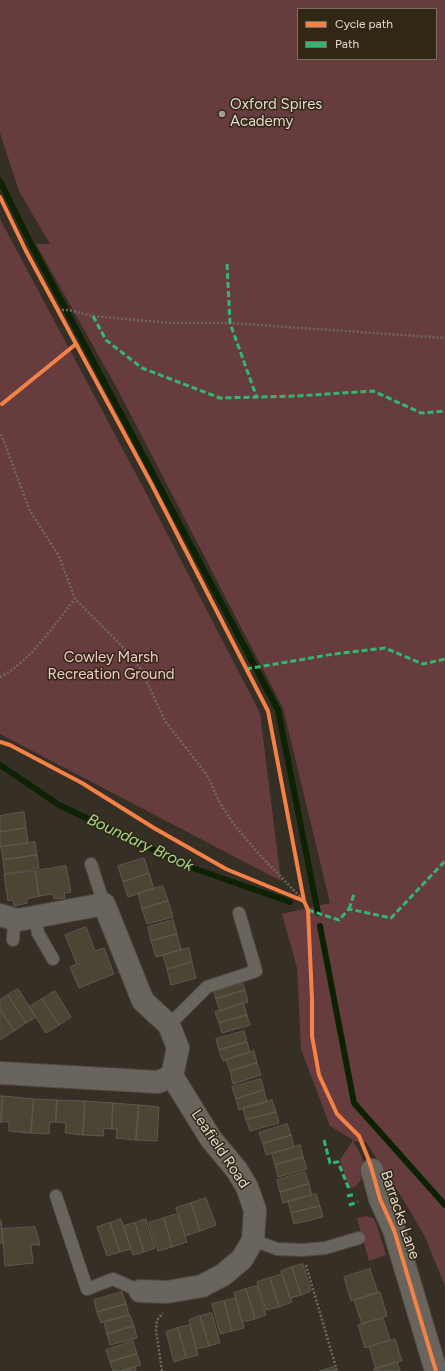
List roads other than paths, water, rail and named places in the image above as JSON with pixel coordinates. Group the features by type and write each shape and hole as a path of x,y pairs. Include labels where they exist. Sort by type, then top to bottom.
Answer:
{"street":[{"path":"0,1073 158,1082 172,1076 178,1048 169,1025 143,1001 104,904 15,923"},
{"name":"Leafield Road","path":"172,1076 211,1138 236,1169 247,1187 255,1210 254,1240"},
{"name":"Barracks Lane","path":"372,1170 380,1199 394,1230 436,1371"},
{"path":"140,1291 164,1307 223,1275 242,1258 254,1240"}],"lane":[{"path":"91,864 104,904"},
{"path":"169,1025 207,987 256,971 239,913"},
{"path":"15,923 38,933 53,959"},
{"path":"56,1196 87,1289 113,1279 140,1291"},
{"path":"254,1240 277,1249 302,1250 325,1248 359,1238"}],"waterway":[{"path":"0,181 31,244 278,710 318,913"},
{"name":"Boundary Brook","path":"0,765 59,805 190,867 290,902"},
{"name":"Boundary Brook","path":"320,926 354,1103 445,1205"}],"place":[{"name":"Oxford Spires Academy","path":"222,114"}],"park label":[{"name":"Cowley Marsh Recreation Ground","path":"111,666"}]}
